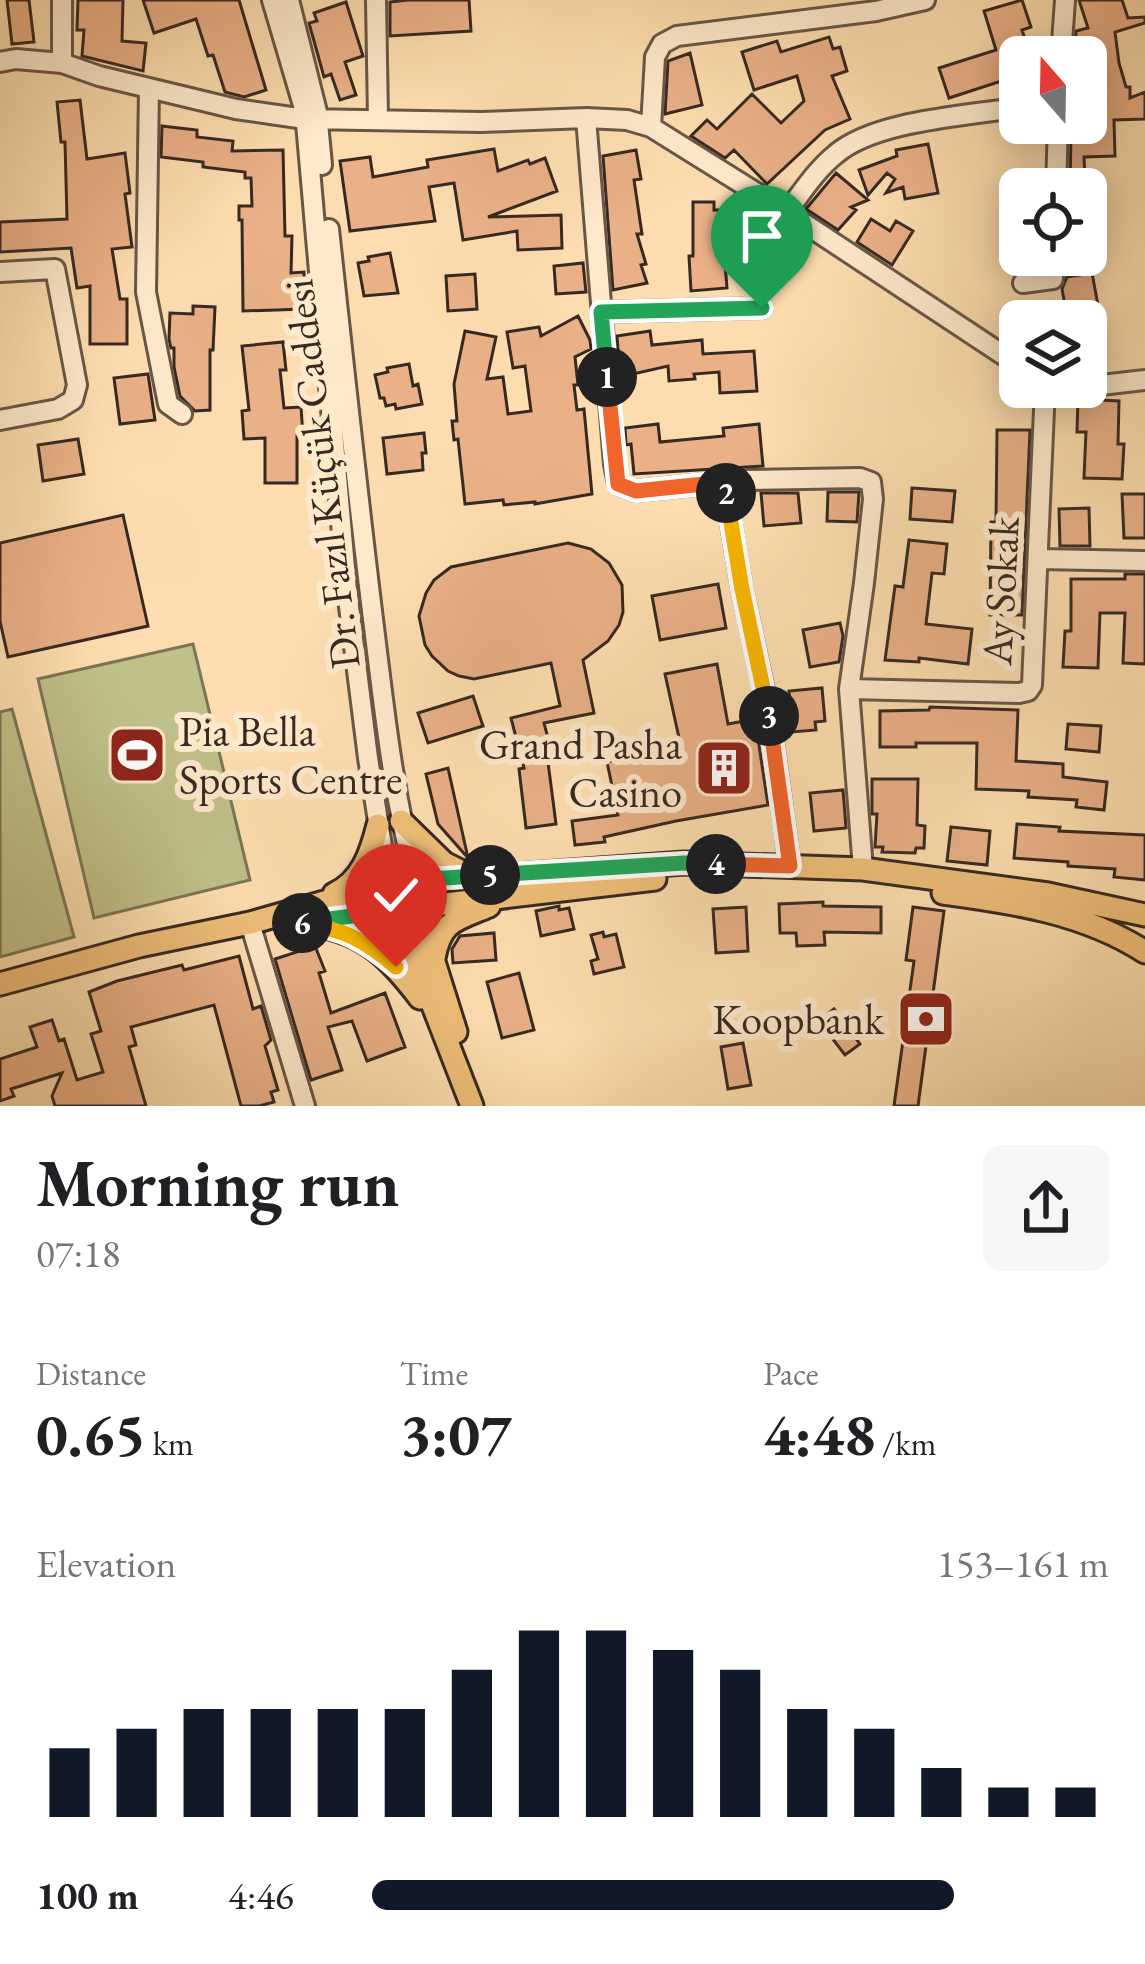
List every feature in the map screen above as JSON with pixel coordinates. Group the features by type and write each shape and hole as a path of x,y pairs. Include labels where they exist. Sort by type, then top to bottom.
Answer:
{"main road":[{"path":"401,821 444,863 471,876"},
{"path":"303,916 344,890 361,871 378,825"},
{"path":"0,984 139,946 250,923 518,895 684,863 863,869 1048,894 1145,915"},
{"path":"303,916 388,884 416,880 650,873 859,882 977,897 1052,911 1145,952"},
{"path":"416,880 471,1105"},
{"path":"388,884 471,1105"},
{"path":"434,962 438,937 447,927 518,895"},
{"path":"303,916 370,944 396,967 439,1022"}],"street":[{"path":"62,0 62,63"},
{"path":"272,0 315,120"},
{"name":"Dr. Fazıl Küçük Caddesi","path":"289,0 315,120 356,495 401,821 416,880"},
{"path":"376,0 378,119"},
{"path":"651,127 655,57 662,44 677,36 876,11 926,0"},
{"path":"1062,36 1065,0"},
{"path":"0,62 62,63 236,109 315,120 627,120 651,127 999,352"},
{"path":"149,88 146,292 168,404 182,414"},
{"path":"787,212 814,175 851,143 902,126 999,110"},
{"path":"586,118 618,484 636,491 724,482 860,478 871,482 873,499 849,689 863,869"},
{"name":"Dr. Fazıl Küçük Caddesi","path":"315,120 315,211 340,515 388,884"},
{"path":"0,272 56,269 77,385 73,400 58,409 0,420"},
{"path":"1023,283 1054,276"},
{"path":"601,312 762,308"},
{"path":"1107,384 1145,380"},
{"name":"Ay Sokak","path":"849,689 1028,691 1040,559 1044,408"},
{"path":"724,482 769,714 790,866"},
{"path":"1040,559 1145,561"},
{"path":"250,923 305,1106"}],"green space":[{"name":"Pia Bella Sports Centre","path":"193,644 250,880 94,918 38,679"},
{"path":"12,709 74,937 0,957 0,712"}],"building":[{"path":"7,0 29,0 34,42 12,44"},
{"path":"78,0 123,0 122,41 146,43 143,71 82,56 84,30 77,30"},
{"path":"143,0 239,0 266,90 244,97 225,92 196,19 154,33"},
{"path":"469,0 471,31 390,36 390,2"},
{"path":"1022,0 1031,27 1022,30 1024,36 999,36 999,82 949,98 939,68 996,50 984,11"},
{"path":"1079,0 1122,0 1128,18 1145,17 1145,23 1115,32 1130,98 1145,92 1145,119 1114,120 1115,156 1084,157 1085,168 1070,168 1071,144 1107,144 1107,36 1076,36 1076,31 1088,28"},
{"path":"346,2 363,56 345,62 356,95 340,100 331,74 324,77 309,23 317,21 314,13"},
{"path":"829,37 833,49 840,47 847,71 832,76 850,119 825,130 767,184 734,150 725,158 691,136 707,120 717,129 752,94 781,123 804,101 797,76 754,90 742,52 777,41 781,52"},
{"path":"690,53 702,105 665,114 668,61"},
{"path":"80,100 87,159 125,153 132,247 112,249 120,299 127,299 127,344 90,344 90,286 77,288 71,248 0,252 0,222 67,219 65,142 61,142 57,102"},
{"path":"162,126 233,141 232,151 283,150 285,236 292,236 291,273 304,272 305,309 243,311 239,206 252,206 251,178 245,178 245,172 203,167 203,162 161,157"},
{"path":"928,144 938,193 905,199 903,187 886,193 895,179 887,173 868,195 859,170 897,156 896,150"},
{"path":"494,149 498,171 545,158 557,191 488,217 561,215 562,248 518,250 517,231 463,240 454,183 429,187 435,221 350,231 340,161 370,157 373,177 428,167 427,160"},
{"path":"636,150 641,179 634,180 642,234 637,234 647,283 613,290 603,156"},
{"path":"836,173 868,200 851,207 856,210 838,230 806,209"},
{"path":"693,202 714,202 714,210 729,210 728,239 723,239 727,288 691,291"},
{"path":"871,219 890,231 896,221 913,231 892,265 857,242"},
{"path":"390,253 398,293 364,296 358,263"},
{"path":"583,263 586,292 556,294 554,266"},
{"path":"475,274 477,309 448,311 446,276"},
{"path":"1093,276 1097,300 1064,300 1067,277"},
{"path":"193,306 215,307 210,410 195,411 180,396 169,339 170,313 193,314"},
{"path":"578,316 591,349 575,357 578,385 574,385 577,410 584,409 592,494 535,504 504,505 503,500 465,504 452,421 457,421 454,384 465,331 496,337 487,379 503,377 508,414 531,411 525,366 513,368 507,332 539,327 541,336"},
{"path":"650,331 652,345 702,340 703,354 754,351 757,391 720,393 719,372 669,381 668,366 620,377 617,336"},
{"path":"283,342 284,408 301,407 297,483 265,483 265,438 244,439 242,411 249,410 242,346"},
{"path":"409,364 422,404 386,406 375,375"},
{"path":"148,374 155,420 120,424 114,378"},
{"path":"1107,400 1119,401 1122,479 1084,478 1086,432 1077,432 1078,408 1107,408"},
{"path":"658,424 660,442 724,436 723,428 759,424 763,466 634,474 625,428"},
{"path":"997,430 1030,430 1022,615 990,615"},
{"path":"424,433 423,470 387,474 383,438"},
{"path":"78,439 84,474 43,481 38,445"},
{"path":"912,488 955,491 952,522 910,519"},
{"path":"828,492 859,492 857,522 827,521"},
{"path":"761,493 798,493 801,523 764,526"},
{"path":"1122,494 1145,494 1145,538 1124,538"},
{"path":"1089,508 1090,546 1060,546 1059,509"},
{"path":"123,515 148,626 8,657 0,621 0,543"},
{"path":"909,540 947,544 944,574 932,573 926,624 972,629 968,664 919,658 919,662 885,660 895,586 903,587"},
{"path":"568,543 591,549 609,563 622,585 623,612 608,641 583,660 594,713 544,723 556,824 526,828 519,769 524,768 511,718 560,706 551,663 474,679 459,676 432,656 419,616 434,580 451,567"},
{"path":"1125,574 1145,574 1145,664 1123,663 1125,613 1100,613 1098,668 1063,667 1065,631 1071,631 1071,579 1125,579"},
{"path":"718,584 726,628 660,640 652,596"},
{"path":"840,623 839,662 810,667 803,630"},
{"path":"717,664 728,724 755,719 768,805 575,845 572,821 618,815 607,762 681,747 665,674"},
{"path":"822,688 825,721 815,722 816,730 792,732 789,691"},
{"path":"473,696 483,726 428,743 418,713"},
{"path":"930,707 1018,710 1016,761 1063,764 1063,777 1107,782 1104,810 1076,807 1077,800 1028,797 1029,791 976,789 977,743 880,747 880,711"},
{"path":"1068,724 1101,726 1099,752 1066,749"},
{"path":"448,768 468,858 438,824 426,774"},
{"path":"872,779 918,779 917,825 925,826 924,848 916,848 915,853 882,852 883,847 875,847"},
{"path":"843,790 846,828 814,831 810,793"},
{"path":"1017,824 1145,835 1145,880 1114,877 1115,869 1014,858"},
{"path":"951,827 990,831 987,865 947,861"},
{"path":"823,902 823,906 881,907 881,933 824,932 825,945 797,946 796,933 780,933 779,904"},
{"path":"559,906 559,910 569,908 574,929 541,936 536,911"},
{"path":"746,907 748,951 716,953 713,909"},
{"path":"913,907 944,911 918,1106 894,1106 914,961 906,960"},
{"path":"603,932 604,937 616,934 624,967 594,974 591,961 598,959 591,935"},
{"path":"494,933 496,960 453,963 452,949 460,936"},
{"path":"315,946 325,971 319,973 331,1013 385,993 405,1047 367,1061 352,1021 328,1027 342,1070 311,1080 275,959"},
{"path":"239,956 253,1009 261,1006 271,1040 265,1046 278,1090 271,1092 274,1102 241,1106 214,1005 131,1027 136,1045 129,1047 146,1106 55,1106 52,1096 62,1073 11,1089 14,1096 0,1101 0,1059 37,1047 30,1027 52,1020 59,1041 64,1039 77,1080 103,1072 91,1034 101,1031 89,992 182,965 184,970"},
{"path":"519,973 534,1030 502,1038 487,982"},
{"path":"834,1009 860,1044 845,1055 819,1021"},
{"path":"743,1043 751,1085 728,1089 721,1047"}],"place":[{"name":"Pia Bella Sports Centre","path":"137,755"},
{"name":"Grand Pasha Casino","path":"724,768"},
{"name":"Koopbank","path":"926,1019"}],"route":[{"path":"396,967 352,935 299,923 421,907 416,880 684,863 790,866 769,714 724,482 636,491 618,484 601,312 762,308"}]}
